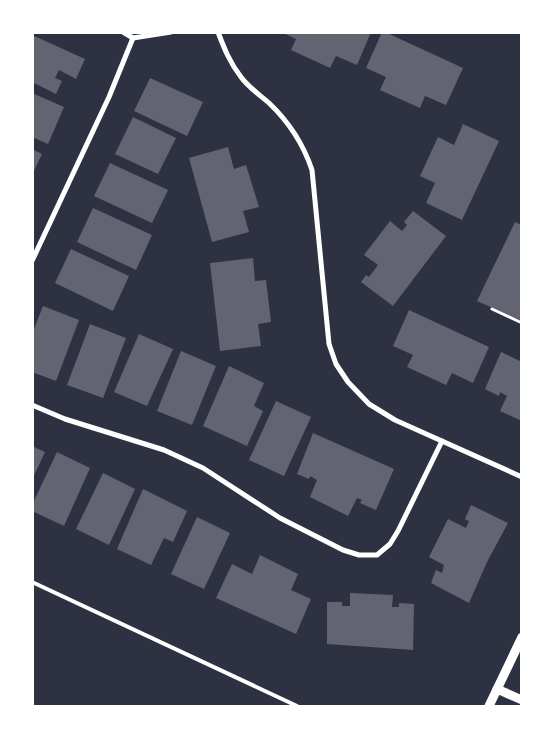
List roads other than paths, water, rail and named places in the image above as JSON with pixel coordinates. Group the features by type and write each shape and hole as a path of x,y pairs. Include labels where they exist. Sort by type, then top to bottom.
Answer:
{"street":[{"path":"123,32 133,38 171,32"},
{"path":"218,32 226,54 242,78 279,113 307,152 312,170 329,344 336,364 348,382 369,404 394,420 522,477"},
{"path":"32,261 109,97 133,38"},
{"path":"32,405 65,419 164,450 203,468 280,518 343,550 359,555 377,554 390,544 442,441"},
{"path":"489,706 522,637"},
{"path":"497,689 522,700"}],"lane":[{"path":"32,582 297,706"}]}
